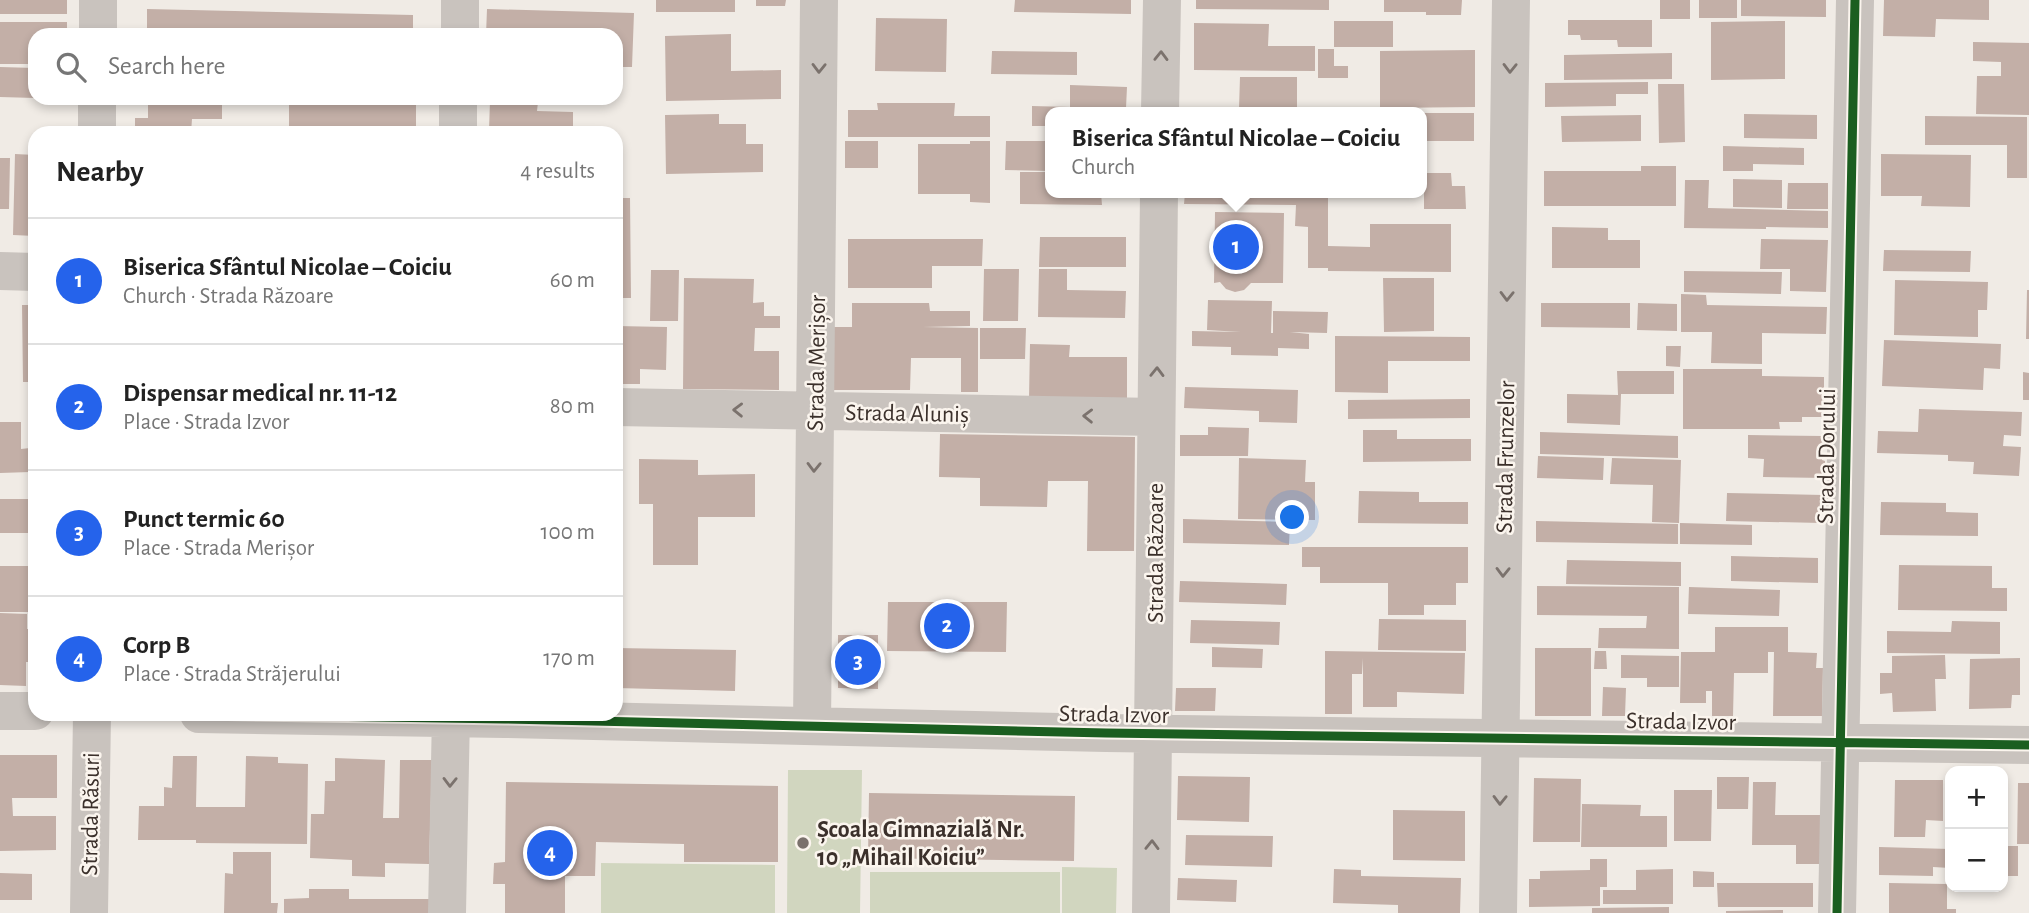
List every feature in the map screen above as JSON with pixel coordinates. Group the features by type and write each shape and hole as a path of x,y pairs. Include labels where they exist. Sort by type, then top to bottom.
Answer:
{"street":[{"path":"98,0 98,28"},
{"path":"460,0 460,28"},
{"name":"Strada Merișor","path":"812,726 819,0"},
{"path":"1160,107 1162,0"},
{"name":"Strada Frunzelor","path":"1498,913 1511,0"},
{"name":"Strada Dorului","path":"1837,913 1855,0"},
{"path":"97,105 97,126"},
{"path":"458,105 458,126"},
{"name":"Strada Răzoare","path":"1151,913 1159,198"},
{"path":"0,271 28,272"},
{"name":"Strada Aluniș","path":"623,407 1156,417"},
{"path":"0,710 28,711"},
{"name":"Strada Răsuri","path":"89,913 92,721"},
{"path":"447,913 451,721"},
{"name":"Strada Izvor","path":"623,721 1154,734 2029,745"}],"green space":[{"path":"788,770 862,770 860,913 787,913"},
{"path":"601,863 775,865 775,913 601,913"},
{"path":"1062,867 1117,868 1116,913 1062,913"},
{"path":"870,872 1060,872 1060,913 870,913"}],"building":[{"path":"0,0 67,0 67,14 0,14"},
{"path":"656,0 735,0 735,12 656,12"},
{"path":"756,0 786,0 785,6 756,6"},
{"path":"1015,0 1131,0 1131,14 1014,12"},
{"path":"1196,0 1329,0 1329,10 1196,9"},
{"path":"1384,0 1462,0 1461,15 1384,12"},
{"path":"1660,0 1690,0 1690,19 1660,19"},
{"path":"1699,0 1737,0 1737,18 1699,18"},
{"path":"1741,0 1826,0 1826,17 1741,16"},
{"path":"1884,0 1989,0 1989,20 1936,19 1935,37 1883,36"},
{"path":"147,9 413,15 413,28 147,28"},
{"path":"487,9 634,13 632,67 623,67 623,28 486,28"},
{"path":"876,18 947,19 946,72 875,71"},
{"path":"1568,20 1652,20 1652,47 1618,47 1617,40 1581,40 1580,35 1568,35"},
{"path":"1334,21 1393,21 1393,47 1334,47"},
{"path":"1785,21 1785,79 1711,80 1711,22"},
{"path":"0,22 67,22 67,28 28,28 28,64 0,64"},
{"path":"1194,23 1269,24 1268,46 1315,46 1315,71 1194,70"},
{"path":"731,34 731,71 781,70 781,99 666,101 665,36"},
{"path":"1973,42 2029,43 2029,115 1976,114 1977,76 2001,76 2001,62 1973,61"},
{"path":"1318,49 1334,49 1334,66 1348,66 1348,78 1318,78"},
{"path":"1475,50 1475,107 1380,107 1380,51"},
{"path":"992,51 1077,52 1077,75 991,74"},
{"path":"1672,53 1672,79 1564,80 1564,55"},
{"path":"0,67 28,68 28,98 0,97"},
{"path":"1240,77 1297,77 1297,107 1239,107"},
{"path":"1648,82 1648,94 1616,94 1616,106 1545,107 1545,83"},
{"path":"1658,84 1684,84 1685,142 1659,143"},
{"path":"1070,85 1127,87 1126,107 1070,107"},
{"path":"877,103 955,103 954,116 990,116 990,137 848,137 848,110 878,110"},
{"path":"148,105 222,105 222,119 192,119 192,126 135,126 135,118 148,118"},
{"path":"289,105 416,105 416,126 289,126"},
{"path":"490,105 538,105 537,111 573,112 573,126 489,126"},
{"path":"1032,106 1070,107 1045,107 1045,126 1032,126"},
{"path":"1427,113 1474,113 1474,141 1427,141"},
{"path":"719,114 719,124 746,124 746,144 763,144 763,172 666,174 665,115"},
{"path":"1744,114 1817,115 1817,139 1744,138"},
{"path":"1641,115 1641,141 1562,142 1561,116"},
{"path":"1925,116 2027,117 2027,178 2007,178 2007,145 1925,145"},
{"path":"845,141 878,141 878,168 845,168"},
{"path":"970,141 990,141 990,203 970,202 970,194 918,194 918,144 970,144"},
{"path":"1006,141 1045,141 1045,171 1005,170"},
{"path":"1723,146 1804,148 1804,165 1753,164 1753,171 1723,171"},
{"path":"15,154 28,155 28,236 13,235"},
{"path":"1881,154 1971,155 1970,207 1921,206 1922,196 1881,196"},
{"path":"0,158 10,158 9,209 0,209"},
{"path":"1641,166 1676,166 1676,206 1544,206 1544,171 1641,171"},
{"path":"1020,172 1045,172 1045,198 1101,198 1102,205 1020,204"},
{"path":"1427,173 1451,173 1452,186 1465,186 1466,209 1424,209"},
{"path":"1733,179 1782,180 1782,208 1733,207"},
{"path":"1685,180 1709,180 1708,208 1828,211 1828,228 1684,228"},
{"path":"1788,183 1828,183 1828,209 1787,209"},
{"path":"623,198 630,198 631,298 623,298"},
{"path":"1185,198 1328,198 1328,246 1370,247 1370,224 1451,224 1451,272 1328,271 1328,268 1308,268 1308,227 1295,226 1296,205 1184,204"},
{"path":"1215,212 1284,213 1283,283 1251,283 1244,290 1235,292 1226,289 1220,282 1214,283"},
{"path":"1552,227 1608,228 1608,240 1640,240 1640,268 1552,268"},
{"path":"1040,237 1126,237 1126,267 1039,267"},
{"path":"848,239 983,239 982,266 932,266 932,288 848,288"},
{"path":"1761,239 1828,240 1826,292 1790,291 1790,269 1760,269"},
{"path":"1884,250 1971,251 1970,272 1883,271"},
{"path":"984,269 1019,269 1018,321 983,321"},
{"path":"1039,269 1067,269 1067,290 1126,291 1125,318 1038,317"},
{"path":"651,270 679,270 678,321 650,321"},
{"path":"1684,271 1782,272 1781,294 1684,292"},
{"path":"684,278 754,279 753,303 764,302 764,316 780,316 780,328 755,328 754,351 779,351 779,390 683,389"},
{"path":"1383,278 1434,278 1434,331 1384,332"},
{"path":"1895,280 1988,282 1987,310 1978,310 1978,337 1894,335"},
{"path":"2029,290 2029,339 2026,339"},
{"path":"1681,294 1706,295 1707,305 1827,307 1826,334 1762,333 1762,364 1711,363 1712,332 1681,332"},
{"path":"1208,300 1272,301 1271,333 1273,311 1328,312 1327,333 1290,332 1309,334 1309,349 1278,348 1278,356 1231,355 1231,347 1192,346 1192,331 1241,332 1207,330"},
{"path":"852,303 929,303 930,311 970,311 970,326 923,327 978,328 978,392 961,392 961,358 911,358 910,390 831,390 832,327 852,327"},
{"path":"1541,303 1630,303 1630,328 1541,327"},
{"path":"1638,303 1677,304 1677,331 1637,330"},
{"path":"22,305 28,305 28,382 23,382"},
{"path":"623,326 667,327 666,370 640,369 640,384 623,384"},
{"path":"980,328 1026,328 1025,359 980,359"},
{"path":"1335,336 1470,337 1470,361 1388,361 1388,393 1335,392"},
{"path":"1884,340 2001,344 2000,369 1984,368 1983,390 1882,386"},
{"path":"1030,344 1070,345 1069,357 1127,357 1127,398 1029,399"},
{"path":"1666,346 1681,346 1680,367 1666,366"},
{"path":"1683,369 1762,369 1762,376 1824,377 1824,417 1802,417 1802,422 1779,422 1780,429 1683,429"},
{"path":"1617,371 1674,371 1674,394 1621,394 1620,425 1567,423 1567,394 1618,395"},
{"path":"2023,372 2029,373 2029,400 2023,400"},
{"path":"1185,387 1298,390 1297,423 1259,422 1259,411 1184,408"},
{"path":"1470,399 1470,418 1348,419 1348,400"},
{"path":"1919,409 2022,412 2021,436 2004,435 2003,446 2021,447 2019,476 1973,474 1974,462 1948,461 1948,455 1877,453 1878,431 1918,432"},
{"path":"0,422 21,422 21,449 28,448 28,472 0,473"},
{"path":"1208,427 1249,428 1248,456 1180,456 1180,435 1208,435"},
{"path":"1363,430 1397,430 1397,439 1471,439 1471,461 1363,462"},
{"path":"1540,432 1678,436 1678,458 1540,454"},
{"path":"940,434 1135,437 1134,551 1087,551 1088,481 1048,481 1047,507 980,506 980,478 939,477"},
{"path":"1748,435 1823,436 1822,460 1825,461 1825,478 1763,477 1764,459 1748,458"},
{"path":"1538,456 1604,458 1603,480 1537,478"},
{"path":"1239,458 1306,460 1305,482 1315,482 1315,520 1238,519"},
{"path":"1612,458 1681,460 1679,523 1652,522 1653,485 1610,484"},
{"path":"639,459 698,460 698,475 755,474 755,517 698,517 698,565 653,565 653,504 639,504"},
{"path":"1359,491 1419,492 1419,502 1468,502 1468,524 1358,523"},
{"path":"1727,493 1823,495 1822,523 1726,521"},
{"path":"0,499 28,499 28,533 0,533"},
{"path":"1881,502 1946,503 1946,512 1978,513 1978,536 1880,535"},
{"path":"1183,519 1290,522 1289,545 1183,543"},
{"path":"1536,521 1678,524 1678,544 1536,542"},
{"path":"1680,523 1752,525 1752,545 1680,544"},
{"path":"1302,547 1468,547 1468,583 1456,583 1456,605 1424,605 1424,615 1388,615 1388,583 1320,583 1320,567 1302,567"},
{"path":"1731,556 1818,558 1818,583 1731,581"},
{"path":"1567,560 1681,562 1681,586 1566,584"},
{"path":"1899,565 1992,566 1992,588 2007,588 2007,611 1898,610"},
{"path":"0,566 28,566 28,612 0,612"},
{"path":"1180,581 1287,584 1286,605 1179,602"},
{"path":"1537,586 1679,587 1679,649 1598,648 1599,628 1646,628 1647,616 1537,615"},
{"path":"1689,587 1780,590 1779,616 1688,614"},
{"path":"888,602 1007,602 1006,652 887,651"},
{"path":"0,613 27,614 26,686 0,685"},
{"path":"1379,619 1466,620 1466,651 1378,650"},
{"path":"1191,620 1280,622 1279,645 1190,643"},
{"path":"1952,621 2000,622 2000,654 1887,653 1887,631 1951,632"},
{"path":"1715,627 1788,627 1788,652 1817,653 1816,668 1823,668 1822,716 1773,716 1774,652 1768,652 1768,673 1734,673 1733,716 1712,716 1712,691 1706,691 1706,703 1680,703 1681,652 1715,652"},
{"path":"838,635 878,635 878,689 838,688"},
{"path":"1212,647 1263,649 1262,668 1212,667"},
{"path":"623,648 736,650 735,691 623,688"},
{"path":"1535,648 1591,648 1591,716 1535,716"},
{"path":"1325,651 1465,653 1464,694 1397,692 1397,707 1363,707 1363,658 1362,674 1352,674 1352,714 1325,714"},
{"path":"1595,651 1606,651 1607,669 1594,669"},
{"path":"1621,655 1679,656 1679,687 1647,687 1647,678 1621,678"},
{"path":"1945,655 1946,679 1935,679 1936,711 1893,712 1892,693 1880,694 1880,673 1892,673 1892,656"},
{"path":"2020,658 2020,695 2012,695 2011,708 1969,709 1970,659"},
{"path":"1603,687 1626,688 1625,716 1602,716"},
{"path":"1176,688 1216,688 1215,711 1175,711"},
{"path":"0,755 57,755 57,798 12,798 13,816 56,816 56,850 0,851"},
{"path":"173,756 197,756 196,807 245,807 246,756 278,757 278,763 308,764 307,844 138,840 139,806 164,806 164,787 172,788"},
{"path":"335,758 385,760 383,818 399,818 400,760 432,760 429,864 385,863 385,877 352,876 352,860 310,858 311,814 324,814 325,781 335,781"},
{"path":"1178,776 1250,777 1249,822 1177,820"},
{"path":"1717,777 1749,777 1748,809 1717,809"},
{"path":"1534,778 1581,779 1580,842 1533,842"},
{"path":"1895,780 1943,780 1943,821 1926,820 1925,837 1894,837"},
{"path":"506,782 778,786 778,862 684,862 684,844 596,842 595,876 565,876 565,913 505,913 505,884 493,884 494,863 505,862"},
{"path":"1753,782 1776,782 1775,815 1822,815 1822,864 1796,864 1796,845 1752,845"},
{"path":"2018,783 2029,783 2029,844 2017,844"},
{"path":"1674,790 1712,790 1711,841 1674,841"},
{"path":"869,793 1075,796 1074,861 868,858"},
{"path":"1582,804 1641,805 1640,816 1667,816 1667,847 1581,847"},
{"path":"1393,810 1465,811 1465,861 1393,860"},
{"path":"1186,835 1273,836 1272,867 1185,865"},
{"path":"2008,846 2018,846 2018,876 2008,876"},
{"path":"1879,847 1945,849 1945,868 1933,867 1933,876 1879,875"},
{"path":"233,852 271,852 271,903 278,903 277,913 224,913 225,873 233,874"},
{"path":"1590,859 1607,859 1607,887 1600,887 1600,906 1529,907 1529,879 1540,879 1540,871 1590,870"},
{"path":"1334,869 1361,870 1361,876 1461,878 1460,913 1398,913 1398,905 1333,903"},
{"path":"1673,869 1673,904 1603,904 1603,890 1636,890 1636,870"},
{"path":"1693,871 1714,872 1714,887 1693,887"},
{"path":"0,873 32,874 32,900 0,900"},
{"path":"1178,878 1237,880 1236,902 1177,900"},
{"path":"1717,883 1813,883 1813,907 1718,907"},
{"path":"1889,883 1945,884 1947,909 1956,909 1956,913 1889,913"},
{"path":"309,889 349,889 349,899 429,899 429,913 284,913 284,899 309,898"},
{"path":"1669,907 1669,913 1592,913 1592,908"},
{"path":"1783,910 1783,913 1726,913 1726,911"}],"cycle path":[{"path":"1837,913 1855,0"},
{"path":"591,721 1106,733 2029,745"}],"place":[{"name":"Biserica Sfântul Nicolae – Coiciu","path":"1236,247"},
{"name":"Dispensar medical nr. 11-12","path":"947,626"},
{"name":"Punct termic 60","path":"858,662"},
{"name":"Școala Gimnazială Nr. 10 „Mihail Koiciu”","path":"803,843"},
{"name":"Corp B","path":"550,853"}]}
